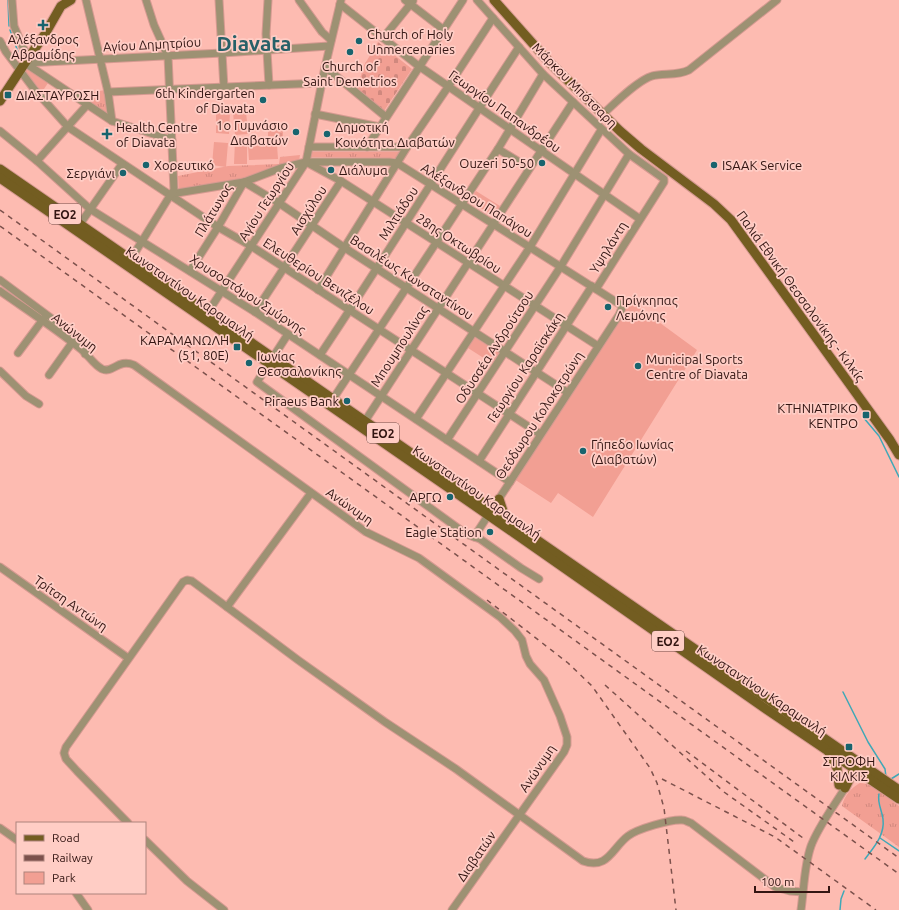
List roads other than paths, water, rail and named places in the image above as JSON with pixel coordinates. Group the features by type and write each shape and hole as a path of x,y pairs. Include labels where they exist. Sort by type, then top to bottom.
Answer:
{"main road":[{"name":"Παλιά Εθνική Θεσσαλονίκης - Κιλκίς","path":"494,0 550,63 633,142 714,204 731,220 890,440 899,455"},
{"path":"0,101 45,34 65,1"},
{"name":"Κωνσταντίνου Καραμανλή","path":"0,169 208,312 271,360 365,421 825,749 899,790"},
{"name":"Κωνσταντίνου Καραμανλή","path":"0,178 271,360 491,512 505,517 853,764 869,778 899,799"},
{"path":"499,500 505,517"},
{"path":"825,749 834,761 842,786"},
{"path":"842,786 853,764"},
{"path":"842,786 855,780 869,778"}],"street":[{"path":"12,0 12,21 24,64"},
{"path":"86,0 108,92 112,121"},
{"path":"131,259 170,194 174,190 168,56 154,25 146,0"},
{"path":"219,0 224,88"},
{"path":"268,0 266,50 269,85"},
{"path":"299,0 330,43"},
{"path":"367,148 463,0"},
{"name":"Μάρκου Μπότσαρη","path":"477,0 543,74 601,130 629,154 664,179"},
{"path":"383,38 410,1 444,30"},
{"name":"Αγίου Γεωργίου","path":"208,312 306,162 330,43 340,2"},
{"name":"Γεωργίου Παπανδρέου","path":"340,2 383,38 448,87 640,219"},
{"path":"603,114 620,97 650,77 678,74 689,70 773,2"},
{"path":"318,290 397,163 493,18"},
{"path":"0,42 24,64 112,121 172,140"},
{"name":"Αγίου Δημητρίου","path":"24,64 266,50 330,43"},
{"name":"Μιλτιάδου","path":"320,355 519,47"},
{"name":"Ελευθερίου Βενιζέλου","path":"24,64 46,102 68,127 218,227 251,246 540,434"},
{"path":"325,67 386,117"},
{"path":"333,399 380,330 498,148 543,74"},
{"path":"108,92 322,83"},
{"name":"Μπουμπουλίνας","path":"365,421 573,102"},
{"path":"37,161 88,105"},
{"path":"315,114 380,127"},
{"path":"416,419 530,247 601,130"},
{"name":"Χρυσοστόμου Σμύρνης","path":"0,131 37,161 90,209 255,312 510,482"},
{"path":"309,147 407,148"},
{"path":"498,148 529,168"},
{"name":"Οδυσσέα Ανδρούτσου","path":"447,440 536,306 629,154"},
{"name":"Αλέξανδρου Παπάγου","path":"170,194 244,182 280,168 306,162 397,163 621,305"},
{"name":"28ης Οκτωβρίου","path":"306,162 373,202 598,346"},
{"path":"80,224 122,164"},
{"name":"Υψηλάντη","path":"594,288 664,182 664,179"},
{"name":"Βασιλέως Κωνσταντίνου","path":"244,182 279,203 345,248 567,392"},
{"name":"Πλάτωνος","path":"190,271 244,182"},
{"name":"Αισχύλου","path":"255,312 341,182"},
{"path":"0,280 82,341 85,346 85,354"},
{"name":"Γεωργίου Καραϊσκάκη","path":"479,461 566,325 594,288"},
{"name":"Ανώνυμη","path":"0,291 71,343 100,368 109,370 120,363 126,362 134,365 366,532 419,558 500,617 515,630 522,640 526,656 530,664 544,680 560,716 567,737 567,745 564,752 520,816"},
{"name":"Θεόδωρου Κολοκοτρώνη","path":"474,537 621,311 621,305"},
{"path":"18,353 46,314"},
{"path":"288,334 257,382 466,534 480,539 539,579"},
{"path":"49,375 76,336"},
{"path":"0,371 26,396 39,404"},
{"path":"226,607 311,493"},
{"name":"Τρίτση Αντώνη","path":"0,567 128,658"},
{"path":"127,822 66,759 64,753 66,747 183,582 192,580 298,660 385,722 456,769 520,816 584,860 594,864 598,863 609,857 629,835 639,830 675,820 683,820 691,823 775,886 790,891 803,892"},
{"path":"801,910 807,860 811,846 836,803 842,786"},
{"name":"Διαβατών","path":"452,910 520,816"},
{"path":"0,828 16,839"},
{"path":"146,841 186,881 224,910"},
{"path":"77,894 88,910"}],"waterway":[{"path":"8,0 9,26"},
{"path":"10,30 21,60"},
{"path":"863,417 879,436 899,477"},
{"path":"843,692 868,742 885,769 886,777"},
{"path":"891,779 899,774"},
{"path":"865,859 881,836 883,819 879,803 879,794"},
{"path":"880,838 899,851"},
{"path":"840,910 841,899 844,891"}],"railway":[{"path":"0,210 899,858"},
{"path":"0,226 899,874"},
{"path":"487,600 568,663 592,686 650,768 657,783 664,808 676,910"},
{"path":"605,685 724,792 797,844"},
{"path":"686,751 803,838"},
{"path":"662,779 775,837 876,910"}],"place":[{"name":"Αλέξανδρος Αβραμίδης","path":"43,25"},
{"name":"Church of Holy Unmercenaries","path":"359,41"},
{"name":"Church of Saint Demetrios","path":"350,52"},
{"name":"ΔΙΑΣΤΑΥΡΩΣΗ","path":"8,95"},
{"name":"6th Kindergarten of Diavata","path":"263,100"},
{"name":"1ο Γυμνάσιο Διαβατών","path":"296,132"},
{"name":"Health Centre of Diavata","path":"107,134"},
{"name":"Δημοτική Κοινότητα Διαβατών","path":"327,134"},
{"name":"Ouzeri 50-50","path":"542,163"},
{"name":"Χορευτικό","path":"146,165"},
{"name":"ISAAK Service","path":"714,165"},
{"name":"Διάλυμα","path":"331,170"},
{"name":"Σεργιάνι","path":"123,173"},
{"name":"Πρίγκηπας Λεμόνης","path":"608,307"},
{"name":"ΚΑΡΑΜΑΝΩΛΗ (51, 80Ε)","path":"237,347"},
{"name":"Ιωνίας Θεσσαλονίκης","path":"249,363"},
{"name":"Municipal Sports Centre of Diavata","path":"638,366"},
{"name":"Piraeus Bank","path":"347,401"},
{"name":"ΚΤΗΝΙΑΤΡΙΚΟ ΚΕΝΤΡΟ","path":"866,415"},
{"name":"Γήπεδο Ιωνίας (Διαβατών)","path":"583,451"},
{"name":"ΑΡΓΩ","path":"450,497"},
{"name":"Eagle Station","path":"490,532"},
{"name":"ΣΤΡΟΦΗ ΚΙΛΚΙΣ","path":"849,747"}],"district":[{"name":"Diavata","path":"254,43"}]}
